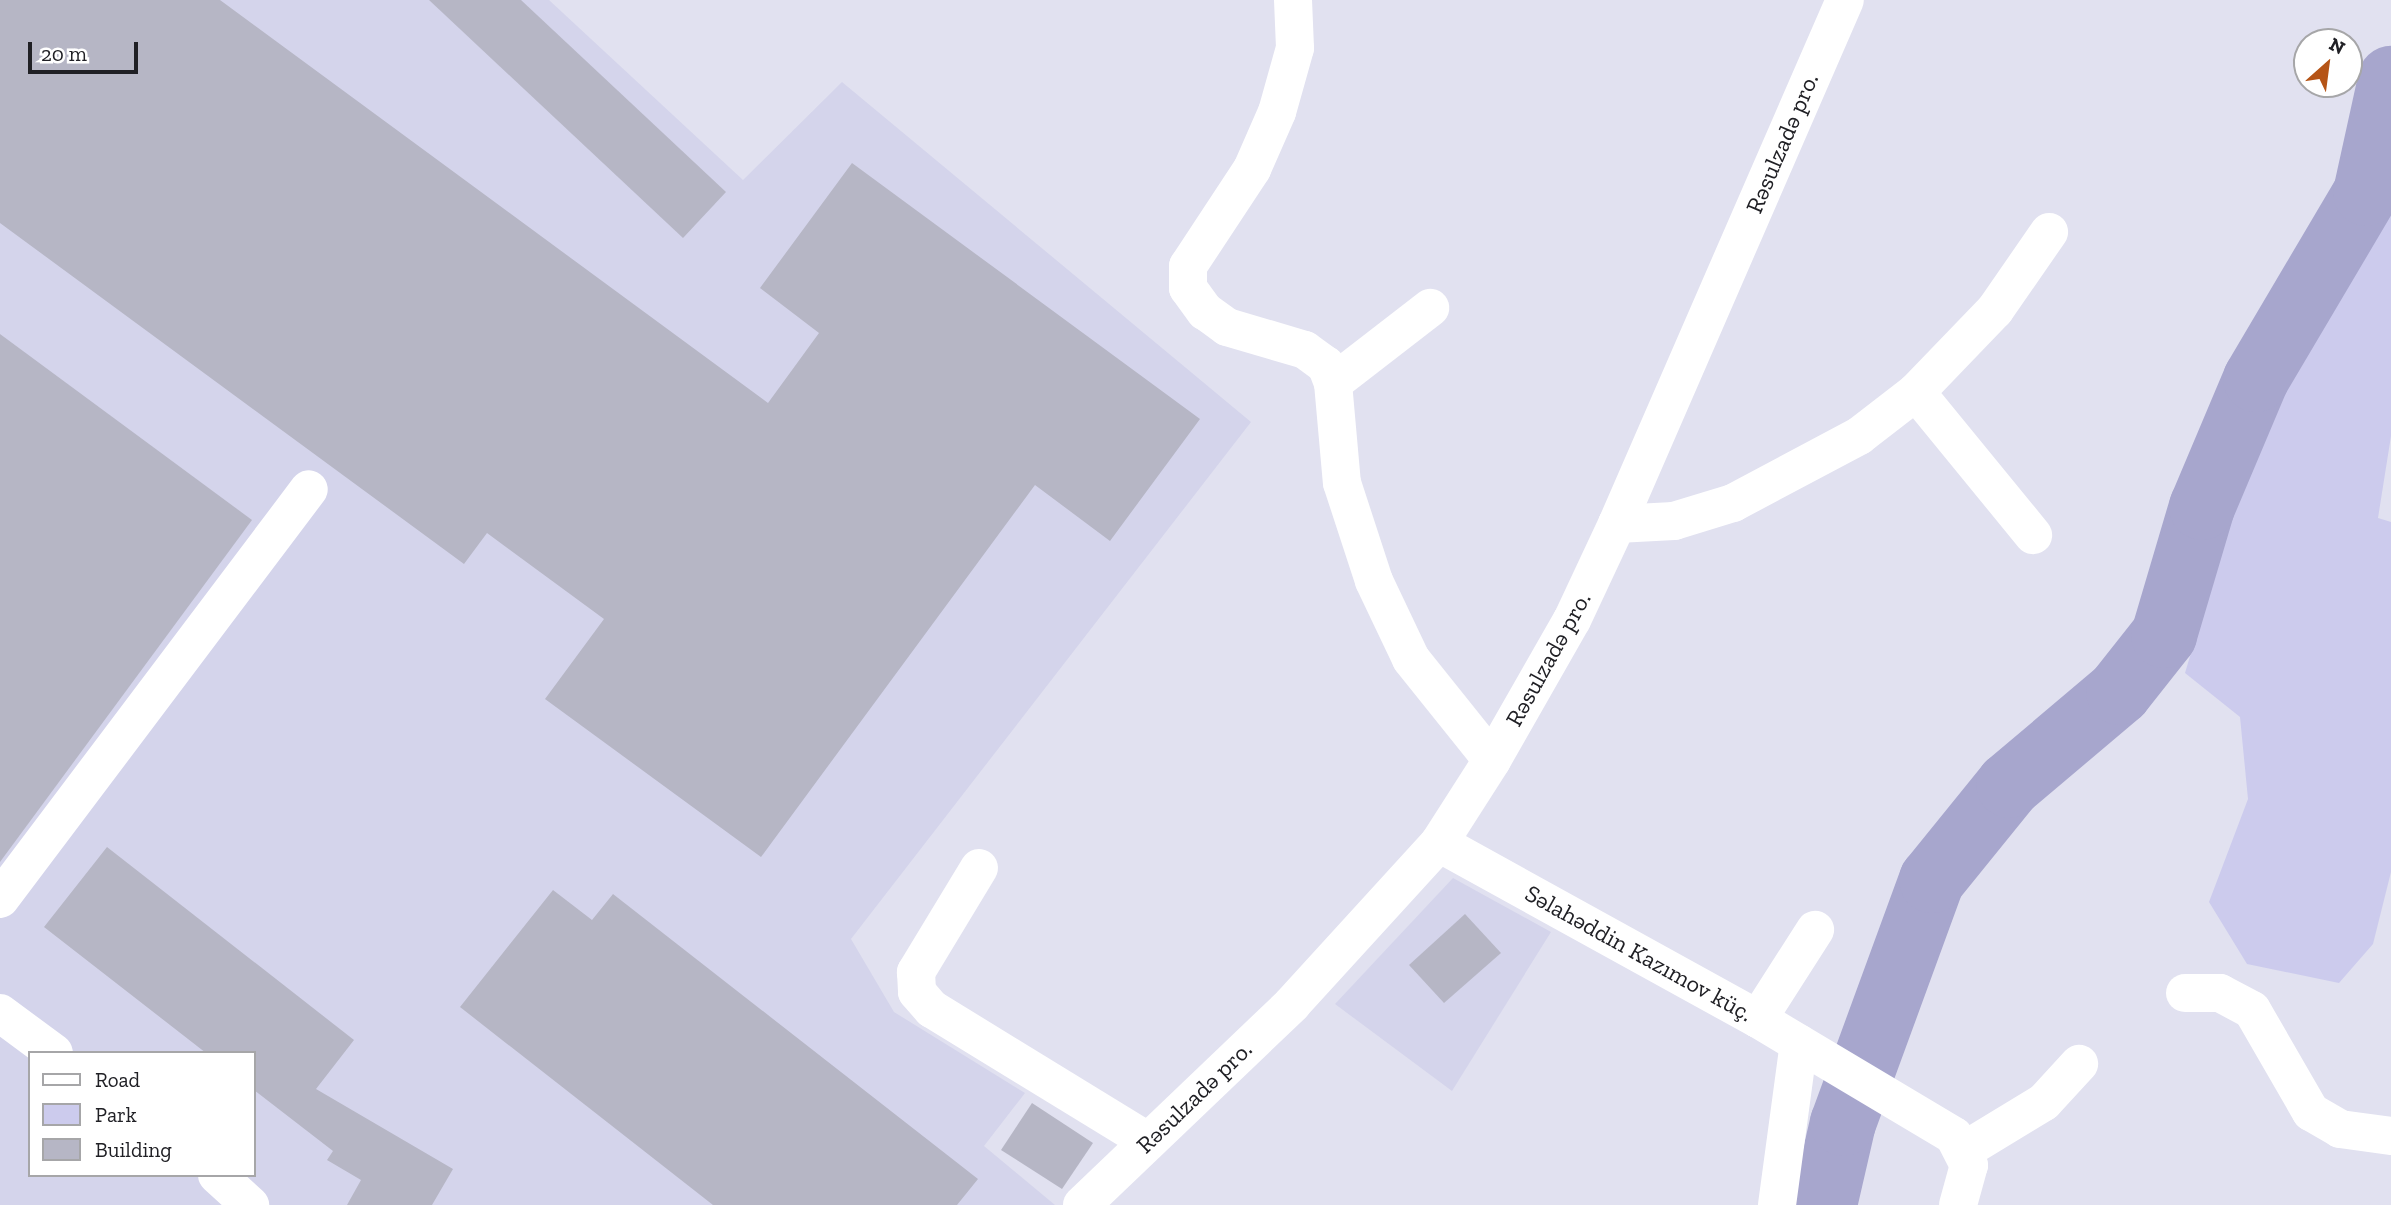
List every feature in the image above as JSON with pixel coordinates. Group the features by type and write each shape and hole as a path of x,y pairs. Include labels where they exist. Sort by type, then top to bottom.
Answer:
{"street":[{"path":"1293,0 1295,48 1277,112 1252,169 1188,266 1188,288 1205,311 1227,327 1305,350 1326,365 1333,383 1342,483 1374,582 1411,659 1492,760"},
{"name":"Rəsulzadə pro.","path":"1082,1205 1292,1004 1439,843 1492,760 1572,620 1617,524 1845,0"},
{"path":"1617,524 1674,521 1733,503 1859,436 1916,392 1996,310 2049,232"},
{"path":"1333,383 1430,308"},
{"path":"1916,392 2034,535"},
{"path":"3,890 309,489"},
{"name":"Səlahəddin Kazımov küç.","path":"1439,843 1871,1084 1954,1136 1965,1150"},
{"path":"979,868 916,972 916,992 932,1009 1147,1141"},
{"path":"1758,1019 1815,930"},
{"path":"2185,993 2220,993 2252,1010 2311,1112 2340,1129 2391,1136"},
{"path":"0,1013 51,1051"},
{"path":"1777,1205 1798,1043"},
{"path":"1958,1205 1969,1178 1965,1150 2044,1102 2079,1064"},
{"path":"219,1177 250,1205"}],"shaded area":[{"path":"0,0 549,0 743,180 842,82 1251,422 851,939 894,1012 1025,1093 984,1146 1055,1205 0,1205"},
{"path":"1453,878 1551,932 1452,1091 1335,1004"}],"green space":[{"path":"2391,207 2391,436 2378,518 2391,522 2391,872 2373,944 2339,983 2247,964 2209,902 2248,799 2240,717 2185,673 2267,399 2351,277"}],"building":[{"path":"0,0 220,0 768,403 819,333 760,288 852,163 1200,419 1110,541 1035,485 761,857 545,699 604,619 487,533 464,564 0,223"},
{"path":"429,0 521,0 726,192 683,238"},
{"path":"0,334 252,520 0,862"},
{"path":"107,847 354,1040 316,1089 453,1169 432,1205 347,1205 361,1180 327,1160 333,1151 256,1092 256,1051 203,1051 44,927"},
{"path":"553,890 592,920 613,894 978,1179 957,1205 713,1205 460,1007"},
{"path":"1465,914 1501,953 1444,1003 1409,965"},
{"path":"1032,1103 1093,1143 1062,1189 1001,1150"}],"waterway":[{"path":"1824,1205 1843,1123 1932,880 2009,785 2119,692 2164,635 2202,507 2256,379 2366,193 2391,79"}]}
